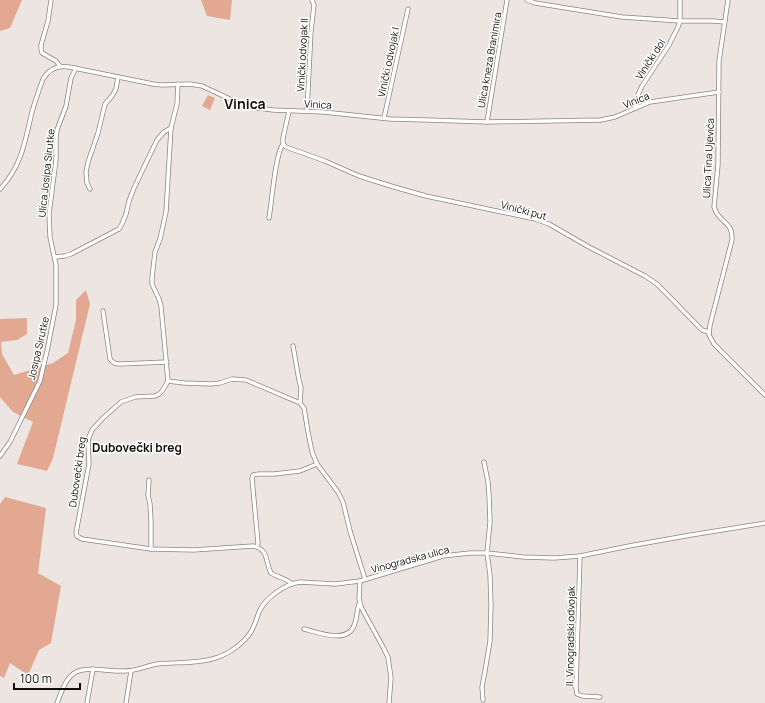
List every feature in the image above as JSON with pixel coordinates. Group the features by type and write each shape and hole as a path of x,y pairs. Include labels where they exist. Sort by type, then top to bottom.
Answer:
{"street":[{"path":"0,189 20,158 32,111 43,79 46,74 60,66 42,52 41,49 48,21 51,0"},
{"name":"Vinički odvojak II","path":"307,111 311,31 314,5 312,0"},
{"name":"Ulica kneza Branimira","path":"487,122 507,0"},
{"path":"527,0 535,3 622,17 725,22"},
{"name":"Vinički dol","path":"636,108 637,97 642,86 669,45 680,21 680,0"},
{"name":"Ulica Tina Ujevića","path":"709,332 732,240 732,232 729,225 716,213 714,207 718,165 719,61 728,0"},
{"name":"Vinički odvojak I","path":"384,118 408,9"},
{"name":"Vinica","path":"60,66 162,85 190,84 202,86 230,99 266,110 323,112 384,118 487,122 602,120 615,117 657,100 719,92"},
{"name":"Ulica Josipa Sirutke","path":"55,257 50,237 49,214 56,160 57,130 66,106 71,78 76,68"},
{"path":"90,189 86,178 88,162 98,134 105,104 116,89 118,77"},
{"path":"178,84 177,104 171,128 166,212 160,239 155,252 152,278 152,284 161,306 168,381 211,384 232,379 246,380 300,403 304,408 311,446 317,464 338,492 343,502 351,537 365,579"},
{"path":"269,218 275,172 280,149 283,144 289,111"},
{"path":"55,257 71,254 119,229 126,214 134,188 157,140 164,132 171,128"},
{"name":"Vinički put","path":"283,144 286,147 359,176 394,187 426,196 535,219 549,224 657,284 702,330 709,332 710,339 714,344 765,395"},
{"name":"Josipa Sirutke","path":"0,456 10,442 40,381 56,304 55,257"},
{"path":"103,311 110,359 112,362 115,364 120,364 167,362"},
{"path":"293,346 301,388 300,403"},
{"name":"Dubovečki breg","path":"168,381 162,391 155,396 135,397 121,402 92,430 88,443 89,464 76,533 77,536 151,549 193,550 257,547"},
{"path":"483,700 482,687 490,641 491,605 490,575 487,553 490,522 488,482 484,462"},
{"path":"291,584 289,581 270,573 265,554 257,547 258,543 252,478 253,475 259,474 300,471 317,464"},
{"path":"149,480 148,495 151,521 151,549"},
{"name":"Vinogradska ulica","path":"57,703 67,681 76,672 93,669 131,671 157,664 205,661 227,653 248,636 260,610 273,595 291,584 300,582 335,584 360,581 443,556 470,553 554,558 580,556 629,546 765,523"},
{"name":"II. Vinogradski odvojak","path":"580,556 576,688 577,694 582,696 600,697"},
{"path":"360,581 360,607 388,658 392,678 388,703"},
{"path":"304,629 331,636 347,634 355,624 360,603"},
{"path":"87,703 93,669"},
{"path":"126,703 131,671"}],"shaded area":[{"path":"0,0 22,0 10,28 0,31"},
{"path":"201,0 232,0 230,20 207,16"},
{"path":"208,95 215,98 210,110 202,106"},
{"path":"86,290 90,304 53,458 47,471 17,464 33,422 13,412 0,397 0,319 27,318 27,334 17,340 1,342 2,354 14,375 53,363 68,353 76,320 76,300"},
{"path":"5,497 46,508 38,573 61,586 51,643 39,650 28,675 10,663 4,678 0,676 0,504"}],"district":[{"name":"Vinica","path":"245,103"},
{"name":"Dubovečki breg","path":"137,447"}]}
